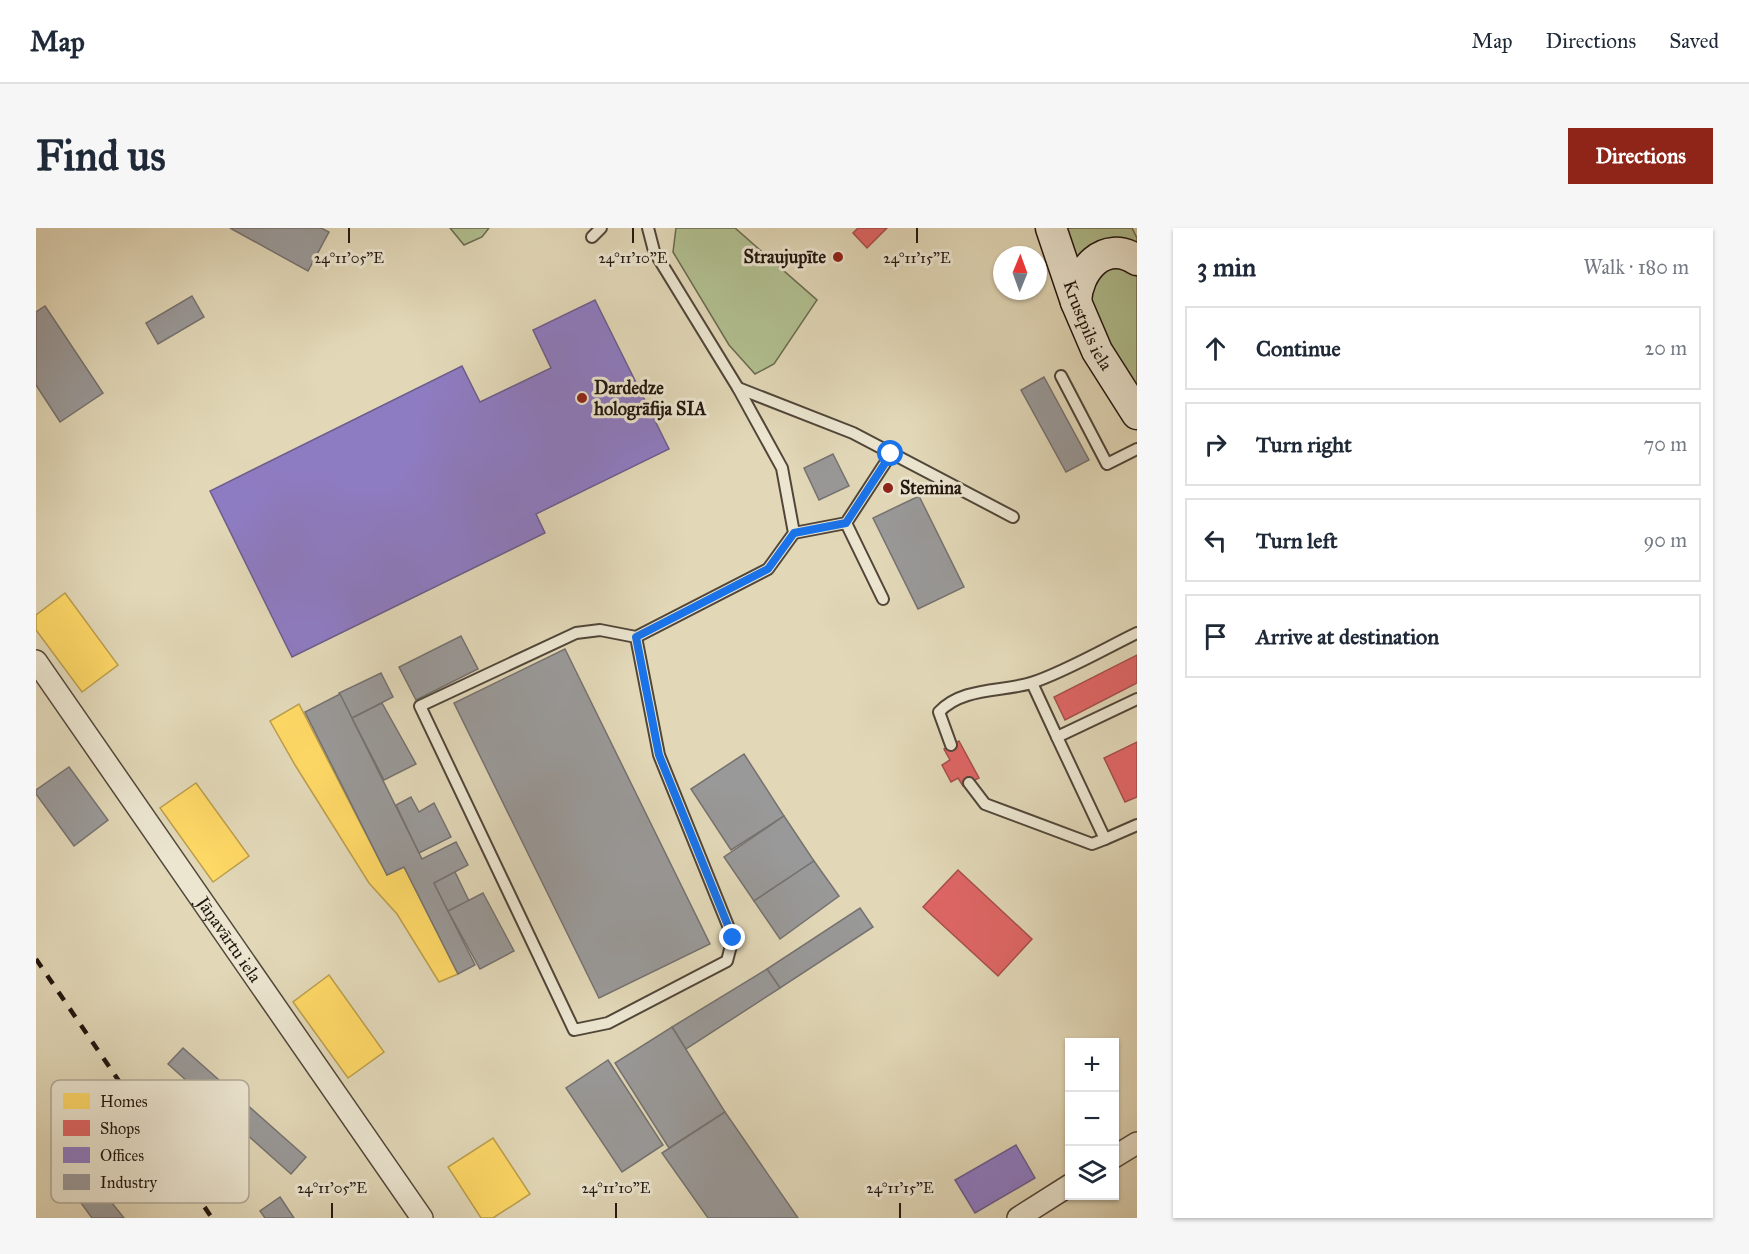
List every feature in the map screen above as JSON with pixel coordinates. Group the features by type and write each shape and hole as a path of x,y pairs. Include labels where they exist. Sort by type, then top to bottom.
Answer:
{"main road":[{"name":"Krustpils iela","path":"1051,228 1076,302 1097,351 1137,414"},
{"path":"1076,302 1080,279 1092,263 1112,253 1124,254 1137,260"}],"street":[{"name":"Jāņavārtu iela","path":"36,660 422,1218"},
{"path":"1119,1154 1137,1143"},
{"path":"1017,1218 1065,1188"}],"lane":[{"path":"592,237 601,228"},
{"path":"648,228 654,251 738,388 782,468 794,533"},
{"path":"1061,376 1107,465 1137,449"},
{"path":"738,388 853,433 1013,518"},
{"path":"636,637 659,755 733,938 727,961 608,1023 574,1030 420,706 576,633 600,630 636,637 768,569 794,533 846,523 891,454"},
{"path":"846,523 883,599"},
{"path":"951,745 939,712 945,706 972,694 1032,683 1137,633"},
{"path":"1032,683 1105,838"},
{"path":"1057,737 1137,699"},
{"path":"969,783 984,804 1092,844 1137,825"}],"green space":[{"path":"450,228 489,228 482,237 464,245"},
{"path":"676,228 735,228 817,300 774,364 755,374 729,345 673,252"},
{"path":"1062,228 1132,228 1137,238 1137,248 1110,242 1096,243 1089,247 1076,262"},
{"path":"1112,268 1122,268 1137,274 1137,395 1110,352 1088,291 1101,272"}],"building: Homes":[{"path":"65,593 118,665 82,692 36,630 36,615"},
{"path":"299,704 387,875 404,867 458,974 439,982 397,914 369,883 295,765 270,721"},
{"path":"196,783 249,856 213,882 160,808"},
{"path":"329,975 384,1052 348,1078 293,1002"},
{"path":"493,1138 530,1194 493,1218 481,1218 448,1167"}],"building: Shops":[{"path":"858,228 887,228 867,248 853,233"},
{"path":"1137,655 1137,683 1065,720 1054,697"},
{"path":"959,741 979,778 963,786 958,778 951,782 942,765 950,760 944,749"},
{"path":"1137,742 1137,797 1125,802 1104,758"},
{"path":"958,870 1032,939 998,976 923,907"}],"building: Offices":[{"path":"595,300 669,449 536,514 545,533 292,657 210,491 462,366 480,402 551,368 533,330"},
{"path":"1016,1145 1035,1178 975,1213 955,1180"}],"building: Industry":[{"path":"230,228 321,228 329,232 308,271"},
{"path":"192,296 204,317 158,344 146,323"},
{"path":"45,306 103,393 60,422 36,385 36,312"},
{"path":"1044,377 1089,460 1066,472 1021,390"},
{"path":"833,454 849,486 819,500 804,468"},
{"path":"919,496 964,587 918,609 873,518"},
{"path":"461,636 478,669 416,700 399,667"},
{"path":"565,649 710,944 599,998 454,703"},
{"path":"381,673 393,697 352,718 339,693"},
{"path":"340,694 422,859 456,842 468,865 434,883 475,965 458,974 404,867 387,875 305,712"},
{"path":"382,703 416,764 384,780 352,718"},
{"path":"744,754 784,816 731,850 691,789"},
{"path":"69,767 108,820 74,846 36,794 36,790"},
{"path":"411,797 419,812 434,803 451,837 419,853 396,805"},
{"path":"784,816 814,861 754,901 724,857"},
{"path":"814,861 839,896 780,939 754,901"},
{"path":"455,872 469,901 448,911 434,883"},
{"path":"483,893 514,951 480,969 448,911"},
{"path":"860,908 873,927 780,988 767,969"},
{"path":"767,969 780,988 686,1049 672,1027"},
{"path":"672,1027 725,1112 669,1148 615,1063"},
{"path":"183,1048 219,1080 186,1080 168,1064"},
{"path":"608,1060 663,1145 622,1172 566,1088"},
{"path":"249,1106 306,1157 291,1174 249,1136"},
{"path":"725,1112 798,1218 708,1218 662,1153"},
{"path":"280,1197 294,1218 265,1218 260,1211"},
{"path":"81,1203 112,1203 124,1218 92,1218"}],"railway":[{"path":"36,959 118,1080"},
{"path":"202,1203 212,1218"}],"place":[{"name":"Straujupīte","path":"838,257"},
{"name":"Dardedze hologrāfija SIA","path":"582,398"},
{"name":"Stemina","path":"888,488"}],"route":[{"path":"733,938 659,755 636,637 768,569 794,533 846,523 891,454"}]}
